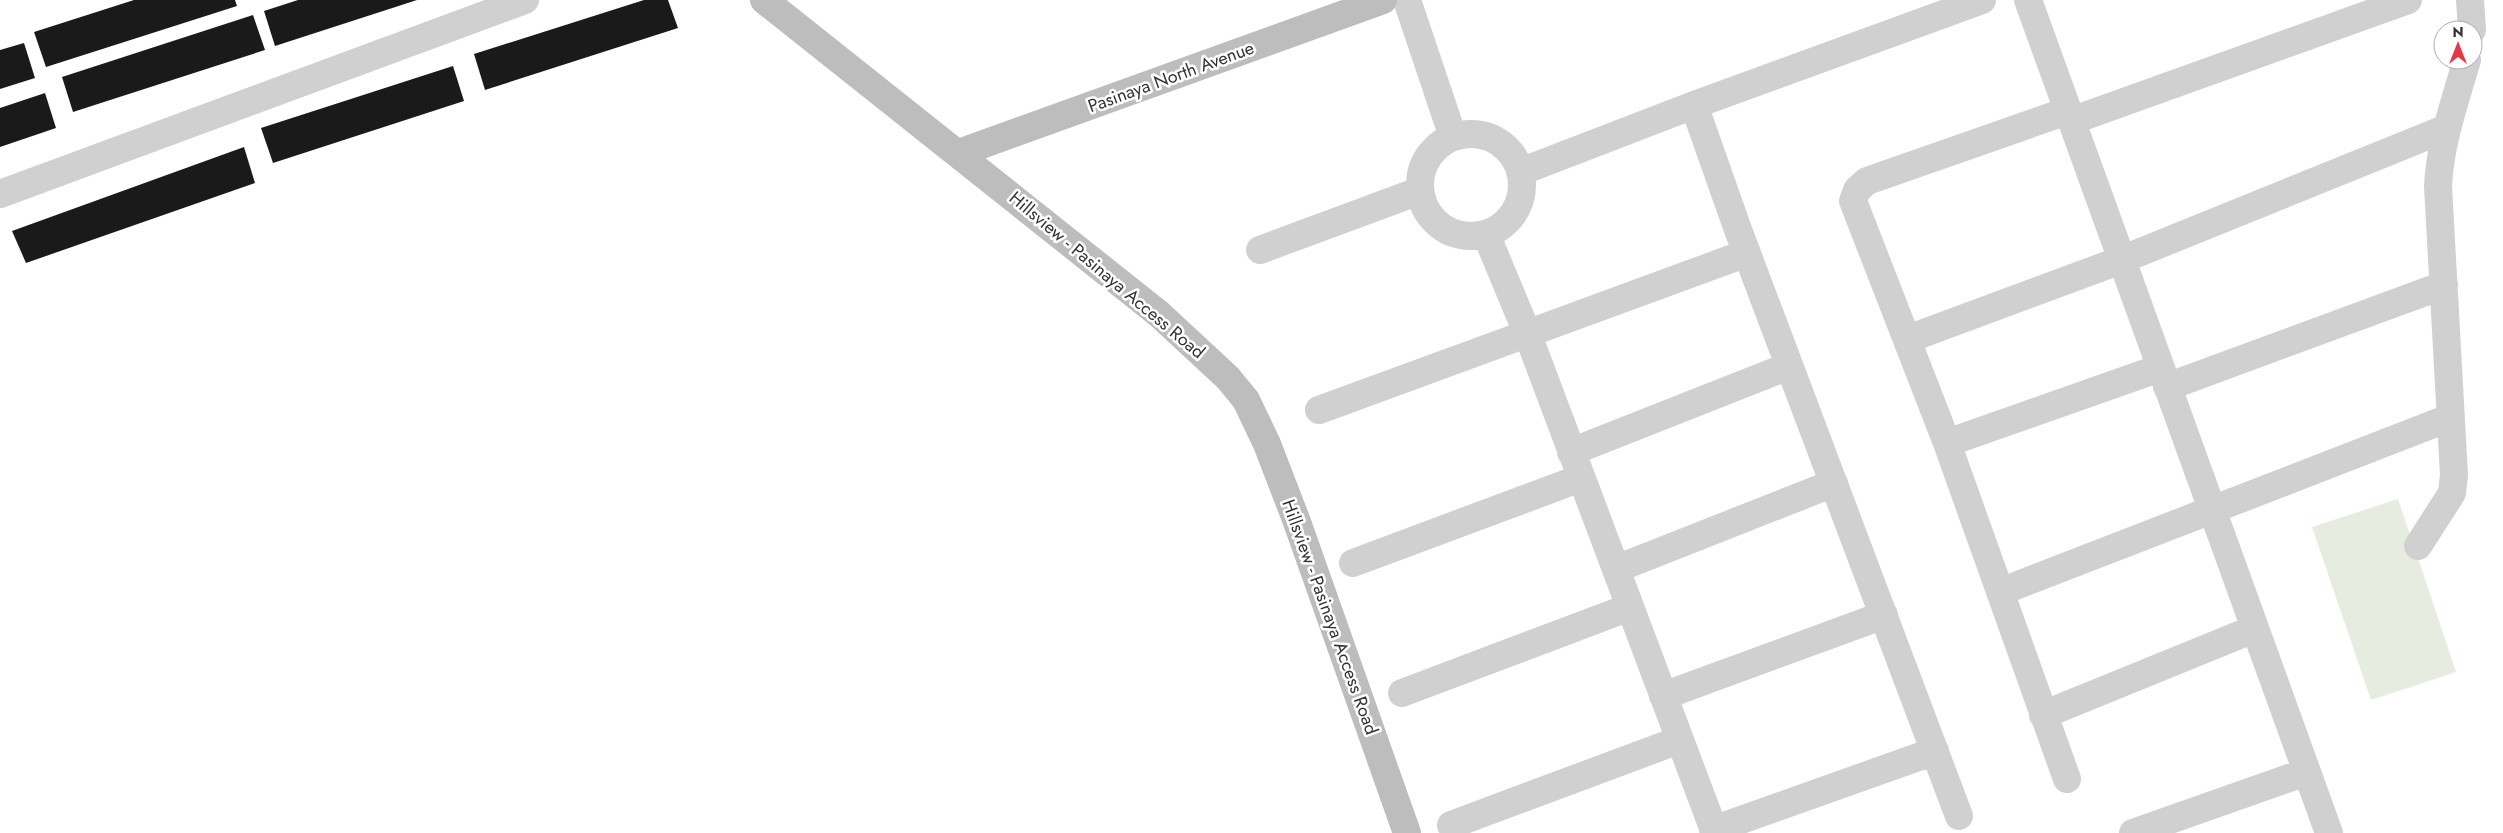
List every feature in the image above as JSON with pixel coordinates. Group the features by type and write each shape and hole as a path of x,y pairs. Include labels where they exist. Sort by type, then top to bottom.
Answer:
{"street":[{"path":"0,194 525,0"},
{"name":"Hillsview - Pasinaya Access Road","path":"764,0 959,153 1159,314 1228,378 1246,400 1264,435 1297,522 1407,833"},
{"name":"Pasinaya North Avenue","path":"959,153 1383,0"},
{"path":"1407,0 1454,137"},
{"path":"1520,172 1694,105 1982,0"},
{"path":"2028,0 2329,833"},
{"path":"2066,779 1947,443 1854,201 1857,190 1867,181 2069,116 2408,0"},
{"path":"2470,0 2471,20"},
{"path":"2418,546 2452,493 2454,476 2449,418 2438,170 2447,128 2464,70"},
{"path":"1694,105 1747,254 1959,816"},
{"path":"1908,339 2121,260 2447,128"},
{"path":"1470,134 1487,137 1502,144 1514,157 1520,172 1522,187 1519,203 1512,216 1500,227 1486,234 1468,236 1450,232 1435,223 1424,208 1419,191 1420,174 1427,157 1439,145 1454,137 1470,134"},
{"path":"1260,250 1419,191"},
{"path":"1486,234 1528,335 1714,832 1935,751"},
{"path":"1319,410 1747,254"},
{"path":"1947,443 2163,378 2444,285"},
{"path":"1571,452 1789,366"},
{"path":"2000,592 2449,418"},
{"path":"1353,563 1581,478"},
{"path":"1616,569 1834,483"},
{"path":"1402,693 1630,607"},
{"path":"1663,696 1884,615"},
{"path":"2043,715 2254,629"},
{"path":"1451,825 1679,740"},
{"path":"2133,833 2192,823 2306,772"}],"shaded area":[{"path":"2398,499 2456,672 2371,700 2312,527"}],"building":[{"path":"134,0 235,0 237,6 46,67 34,32"},
{"path":"298,0 417,0 275,46 264,11"},
{"path":"644,0 668,0 678,28 485,90 474,54"},
{"path":"253,15 265,50 73,112 62,77"},
{"path":"24,43 35,78 0,89 0,50"},
{"path":"453,66 464,101 273,163 261,128"},
{"path":"45,93 56,128 0,147 0,108"},
{"path":"244,147 255,183 26,263 12,231"}]}
